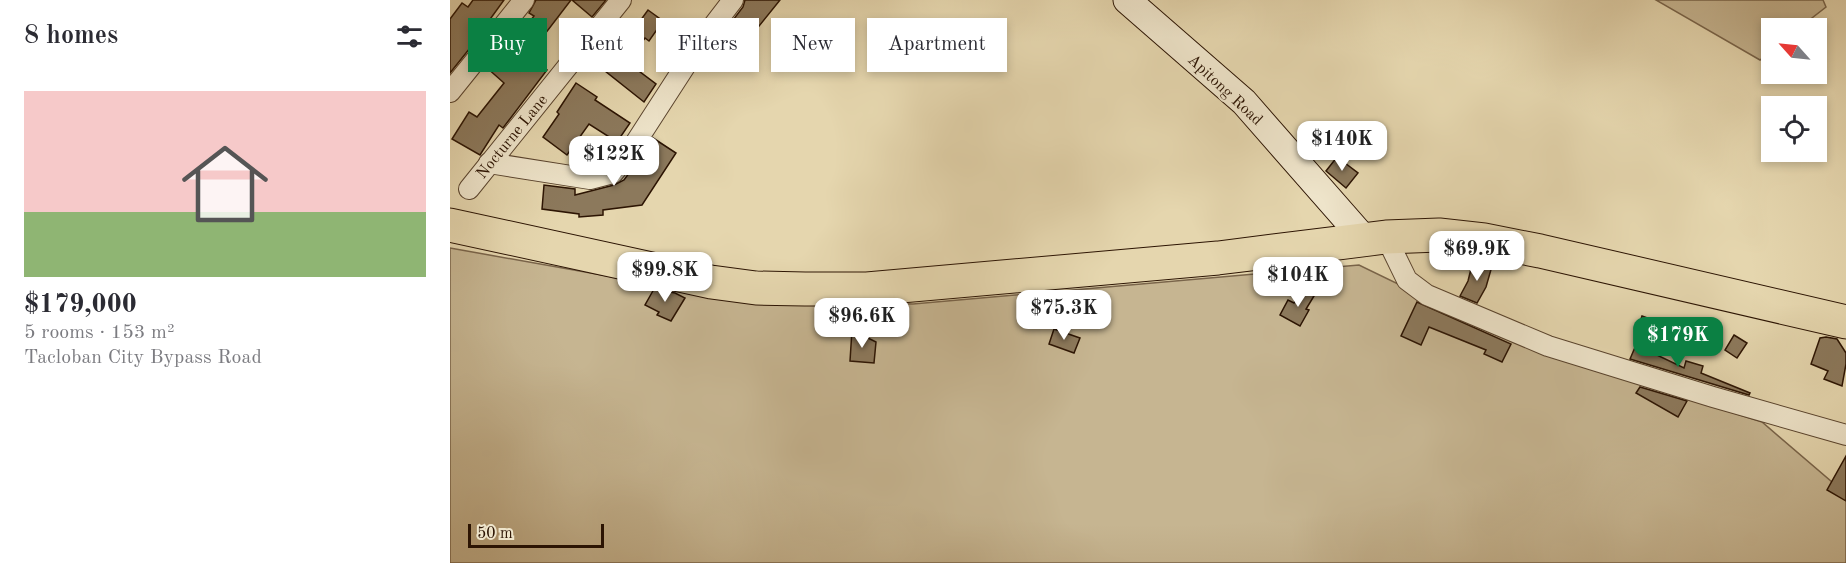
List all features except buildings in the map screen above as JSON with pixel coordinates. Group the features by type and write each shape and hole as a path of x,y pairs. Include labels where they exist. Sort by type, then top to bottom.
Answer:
{"highway":[{"path":"450,225 711,282 756,288 805,289 877,288 1218,258 1375,239 1439,236 1484,240 1846,322"}],"street":[{"path":"450,93 524,0"},
{"name":"Nocturne Lane","path":"469,189 621,0"},
{"path":"489,163 590,179 613,173 625,159 700,43 733,0"},
{"name":"Apitong Road","path":"1127,0 1244,102 1375,239"},
{"path":"1375,239 1407,280 1427,296 1548,346 1846,435"}],"shaded area":[{"path":"1656,0 1823,0 1826,7 1812,18 1761,18 1760,60"},
{"path":"450,248 736,299 913,304 1359,265 1530,348 1762,422 1846,494 1846,563 450,563"}]}
